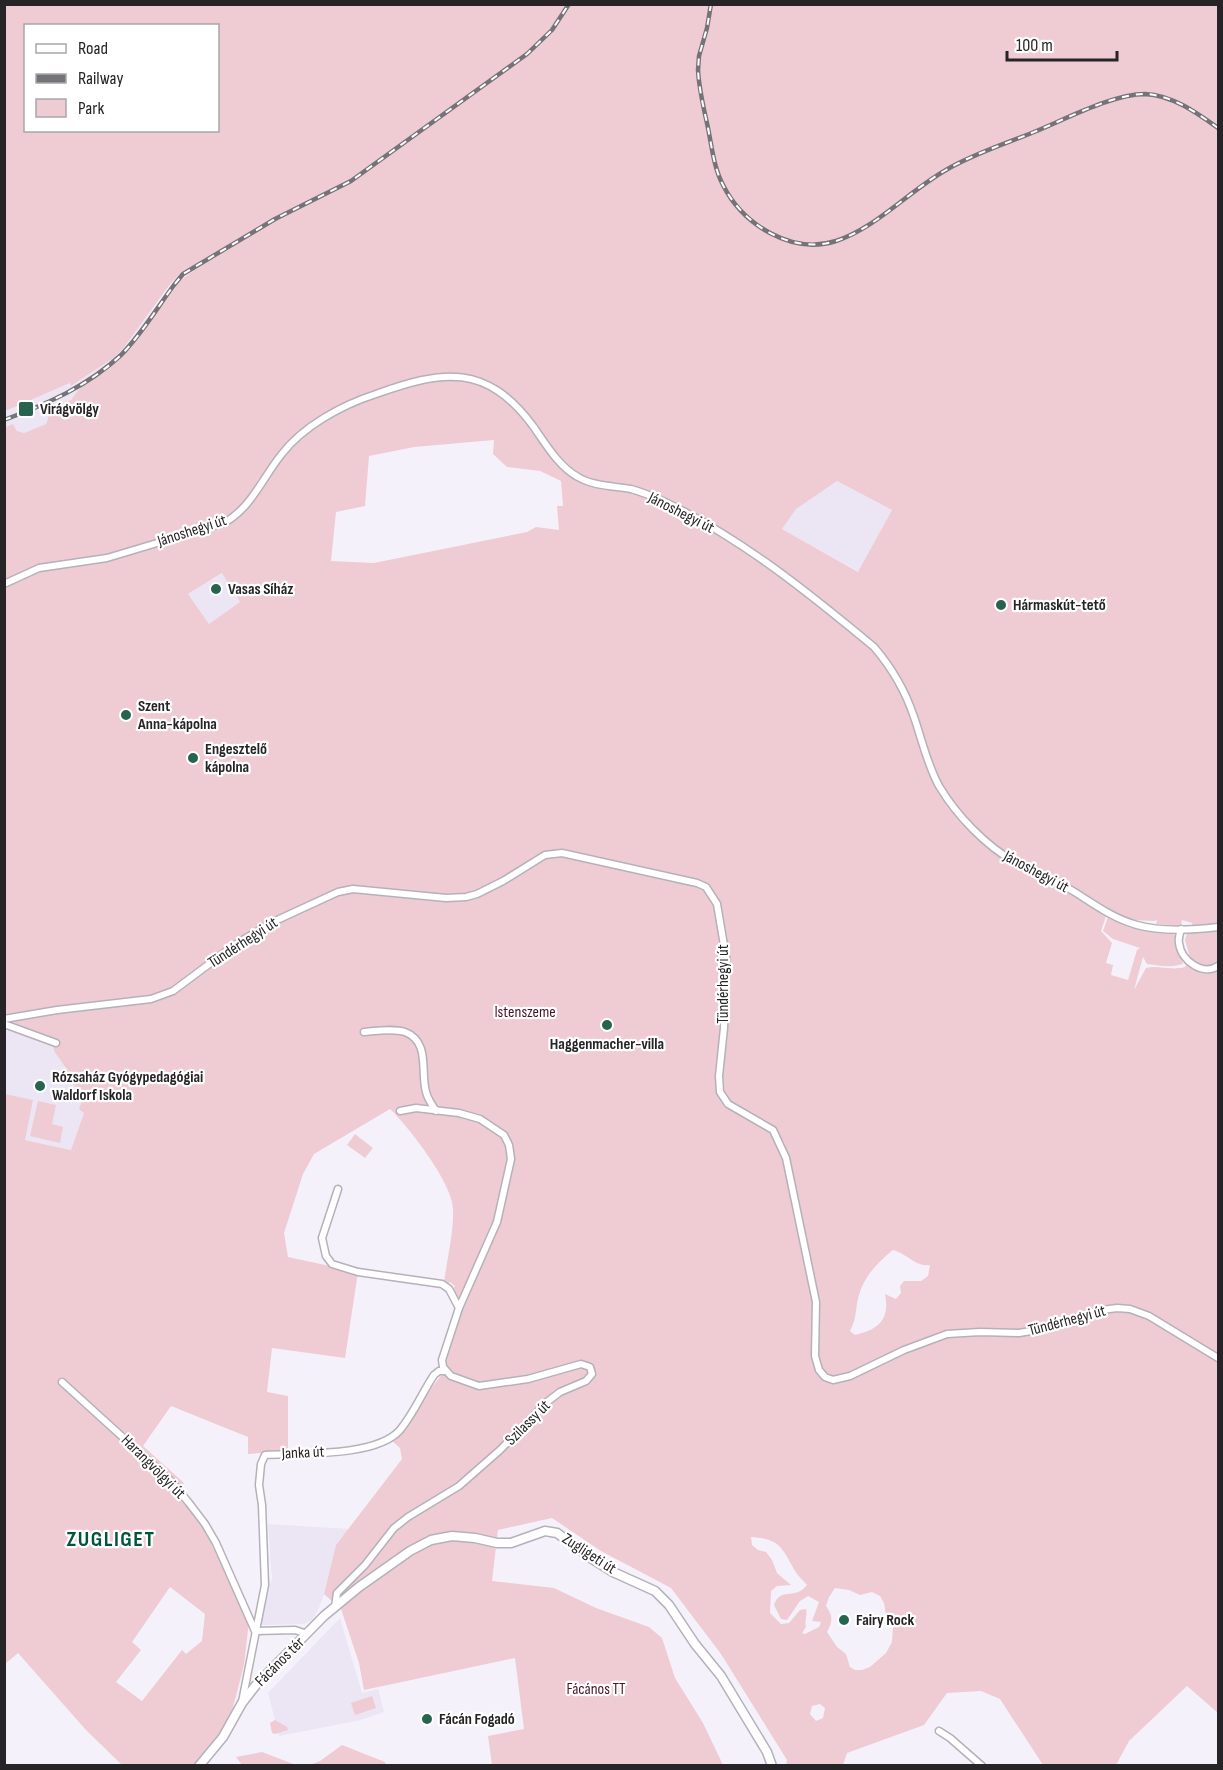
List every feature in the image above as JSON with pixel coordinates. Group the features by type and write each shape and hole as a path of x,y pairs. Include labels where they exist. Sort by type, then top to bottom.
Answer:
{"street":[{"name":"Jánoshegyi út","path":"4,584 39,568 107,558 224,523 245,508 291,444 320,422 361,400 412,382 444,375 469,379 499,392 514,404 572,474 587,482 634,490 664,501 693,517 759,558 874,647 887,662 902,686 926,757 940,786 969,824 1000,852 1014,862 1067,888 1108,914 1138,926 1181,929 1218,927"},
{"name":"Tündérhegyi út","path":"4,1019 151,999 173,991 236,944 275,921 338,892 353,889 446,898 466,897 503,881 545,855 562,853 697,883 706,887 717,904 726,957 724,1028 719,1086 728,1104 773,1130 786,1158 816,1302 815,1356 819,1370 825,1377 832,1380 850,1376 904,1350 947,1334 1025,1332 1069,1322 1102,1310 1117,1308 1130,1309 1149,1316 1218,1358"},
{"path":"1181,929 1179,947 1189,962 1203,970 1212,970 1218,966"},
{"path":"4,1024 56,1043"},
{"path":"363,1032 386,1030 405,1032 417,1042 423,1058 427,1096 436,1111"},
{"path":"400,1111 416,1108 459,1113 480,1119 504,1135 509,1145 511,1159 496,1222 459,1308 442,1360 441,1365 445,1371"},
{"path":"338,1189 322,1238 326,1257 332,1263 358,1272 442,1284 449,1289 459,1308"},
{"name":"Szilassy út","path":"334,1608 337,1593 365,1565 394,1528 408,1517 451,1492 500,1450 547,1401 560,1392 586,1381 592,1374 590,1367 581,1364 528,1379 479,1386 460,1380 445,1371"},
{"name":"Janka út","path":"256,1631 265,1585 259,1485 261,1464 266,1455 360,1449 388,1440 399,1432 434,1375 439,1371 445,1371"},
{"name":"Harangvölgyi út","path":"62,1382 172,1482 189,1503 210,1533 256,1631"},
{"name":"Zugligeti út","path":"307,1634 359,1587 410,1551 431,1540 452,1536 511,1543 545,1531 557,1533 613,1572 655,1591 669,1605 695,1644 721,1676 767,1752 772,1766"},
{"name":"Fácános tér","path":"295,1630 307,1634 251,1690 242,1703 256,1631 295,1630"},
{"path":"200,1766 224,1737 242,1703"},
{"path":"939,1731 982,1766"}],"shaded area":[{"path":"233,243 233,248 201,265 180,281 119,361 79,389 71,400 47,410 46,424 24,433 17,431 13,424 5,427 4,411 70,383 72,386 112,359 122,350 177,277 201,260"},
{"path":"837,481 892,510 859,572 782,529 796,509"},
{"path":"223,573 240,603 209,624 188,594"},
{"name":"Rózsaház Gyógypedagógiai Waldorf Iskola","path":"4,1029 53,1045 54,1051 68,1071 82,1101 84,1113 71,1150 5,1135"},
{"path":"268,1524 349,1529 336,1545 318,1610 312,1620 304,1624 263,1625 261,1622 272,1578"},
{"path":"340,1618 362,1693 378,1689 384,1712 361,1720 279,1736 268,1693"}],"green space":[{"path":"5,5 1218,5 1218,1713 1187,1686 1129,1741 1116,1765 1043,1765 1000,1699 981,1691 947,1693 924,1725 847,1753 843,1765 786,1765 787,1760 721,1654 671,1588 601,1551 552,1518 498,1530 492,1581 554,1588 596,1608 649,1627 662,1638 675,1678 703,1723 723,1765 492,1765 488,1736 524,1729 515,1658 364,1690 359,1663 341,1609 324,1594 336,1545 402,1459 400,1448 390,1439 444,1372 445,1356 466,1297 458,1300 453,1289 455,1286 450,1282 447,1284 444,1282 453,1209 446,1185 429,1156 390,1109 314,1154 303,1174 284,1233 288,1257 358,1272 345,1358 272,1348 267,1392 288,1396 288,1451 248,1454 248,1437 171,1406 143,1446 184,1483 178,1493 204,1529 249,1621 244,1665 230,1719 221,1734 195,1765 122,1765 86,1730 18,1653 5,1664 5,1094 33,1100 25,1140 71,1150 84,1113 79,1109 82,1101 53,1046 5,1029 5,427 13,424 17,431 24,433 46,424 47,410 71,400 79,389 110,368 131,348 180,281 201,265 233,247 232,243 182,272 171,283 122,350 71,386 70,383 5,411","holes":["494,440 493,454 507,467 540,471 561,481 563,506 557,506 559,530 536,527 527,532 374,563 331,561 336,512 365,506 369,456 414,447","837,481 892,510 858,572 782,529 796,509","222,573 240,602 209,624 188,594","1108,910 1133,920 1157,920 1156,924 1181,926 1182,920 1192,923 1193,931 1187,933 1185,940 1190,958 1185,967 1146,968 1134,990 1143,957 1147,964 1161,966 1183,964 1174,933 1128,927 1108,917 1103,931 1113,939 1140,948 1137,950 1128,980 1111,975 1113,965 1106,963 1112,943 1101,931","893,1250 920,1264 930,1265 928,1276 921,1281 904,1281 900,1286 901,1293 896,1299 885,1294 886,1310 881,1322 871,1330 855,1335 850,1331 860,1291 871,1271","751,1537 776,1543 807,1585 802,1590 780,1596 777,1599 774,1605 781,1619 787,1620 800,1601 808,1596 819,1602 812,1621 821,1622 819,1627 805,1634 802,1633 806,1627 806,1609 800,1610 789,1623 781,1624 770,1613 771,1591 777,1586 791,1585 777,1573 766,1552 752,1545","170,1587 205,1614 202,1641 186,1654 182,1650 142,1701 116,1682 141,1650 132,1642","835,1588 849,1590 860,1595 872,1592 880,1596 884,1603 887,1621 893,1627 892,1642 886,1653 870,1667 862,1670 850,1667 846,1654 837,1647 827,1632 831,1619 826,1606","820,1704 825,1708 823,1718 816,1721 810,1714 812,1706"]},
{"path":"38,1101 56,1105 52,1124 63,1127 60,1143 30,1136"},
{"path":"355,1134 373,1148 365,1158 347,1145"},
{"path":"372,1696 376,1708 355,1715 351,1703"},
{"path":"275,1720 288,1730 272,1733 270,1723"},
{"path":"342,1745 385,1762 386,1765 310,1765 320,1761"},
{"path":"262,1752 296,1765 242,1765 236,1757"}],"railway":[{"path":"4,420 51,401 95,376 128,347 183,274 275,219 351,181 527,54 552,30 569,4"},
{"path":"711,4 698,70 717,172 723,185 743,213 770,233 786,240 803,244 819,244 851,235 956,164 1088,108 1118,98 1132,95 1155,95 1174,101 1218,128"}],"place":[{"name":"Virágvölgy","path":"26,409"},
{"name":"Vasas Síház","path":"216,589"},
{"name":"Hármaskút-tető","path":"1001,605"},
{"name":"Szent Anna-kápolna","path":"126,715"},
{"name":"Engesztelő kápolna","path":"193,758"},
{"name":"Haggenmacher-villa","path":"607,1025"},
{"name":"Rózsaház Gyógypedagógiai Waldorf Iskola","path":"40,1086"},
{"name":"Fairy Rock","path":"844,1620"},
{"name":"Fácán Fogadó","path":"427,1719"}],"district":[{"name":"ZUGLIGET","path":"111,1539"}],"park label":[{"name":"Istenszeme","path":"525,1012"},
{"name":"Fácános TT","path":"596,1689"}]}
